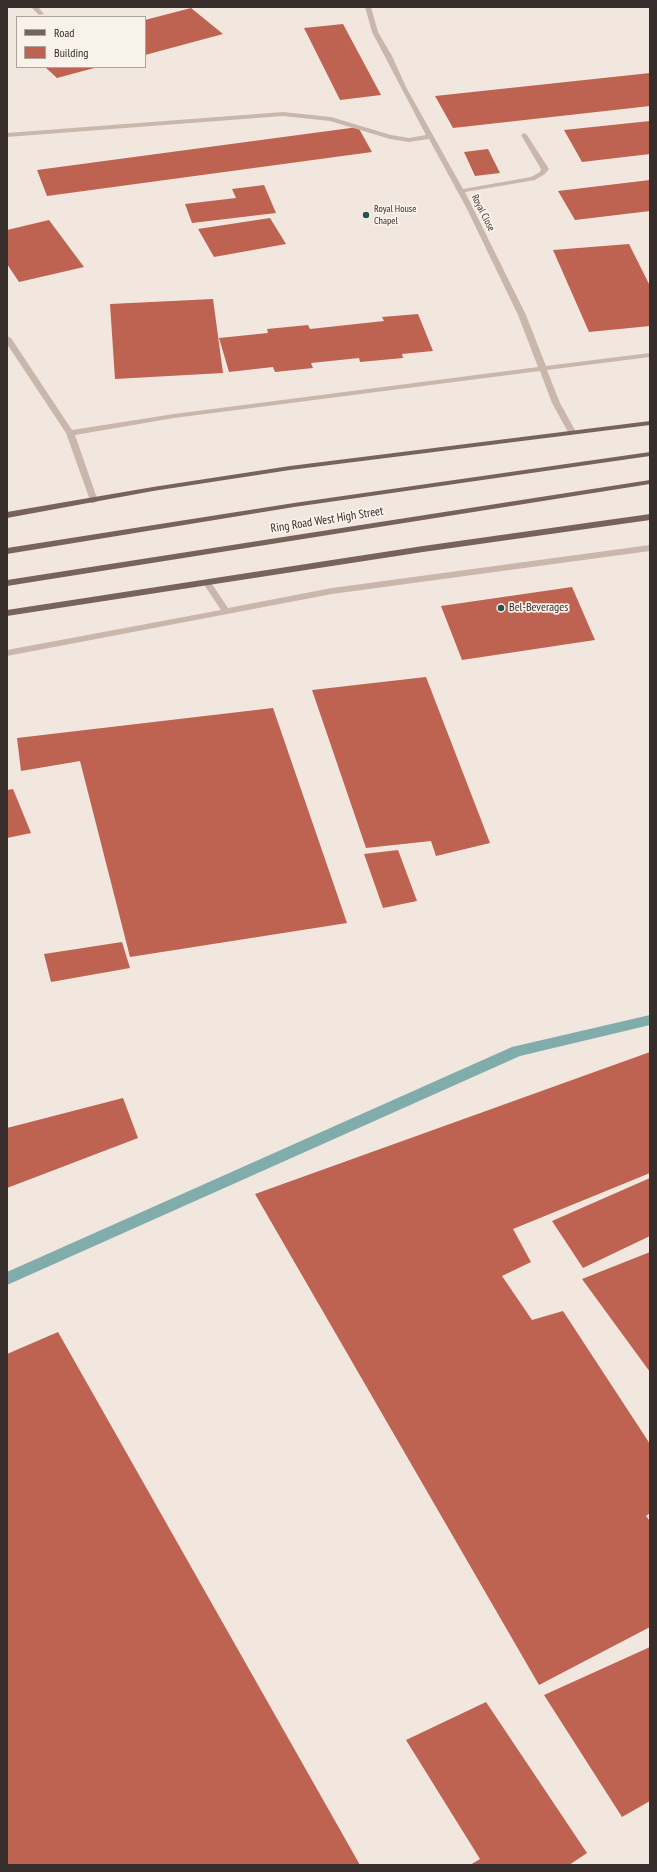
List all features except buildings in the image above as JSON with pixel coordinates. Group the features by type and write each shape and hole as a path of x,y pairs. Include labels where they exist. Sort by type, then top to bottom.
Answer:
{"main road":[{"path":"7,515 94,501 153,489 290,468 650,423"},
{"name":"Ring Road West High Street","path":"7,551 294,504 650,454"},
{"name":"Ring Road West High Street","path":"7,583 650,482"},
{"path":"7,613 423,549 650,517"}],"lane":[{"path":"34,7 41,14"},
{"name":"Royal Close","path":"368,7 375,32 429,136 461,191 522,315 556,403 572,432"},
{"path":"7,135 283,114 331,119 362,127 390,137 409,140 429,136"},
{"path":"461,191 533,179 543,173 545,169 524,135"},
{"path":"7,338 70,433 94,501"},
{"path":"70,433 174,416 650,355"},
{"path":"7,653 332,591 650,548"},
{"path":"207,583 226,611"}],"waterway":[{"path":"7,1279 517,1051 650,1020"}],"place":[{"name":"Royal House Chapel","path":"366,215"},
{"name":"Bel-Beverages","path":"501,608"}]}
